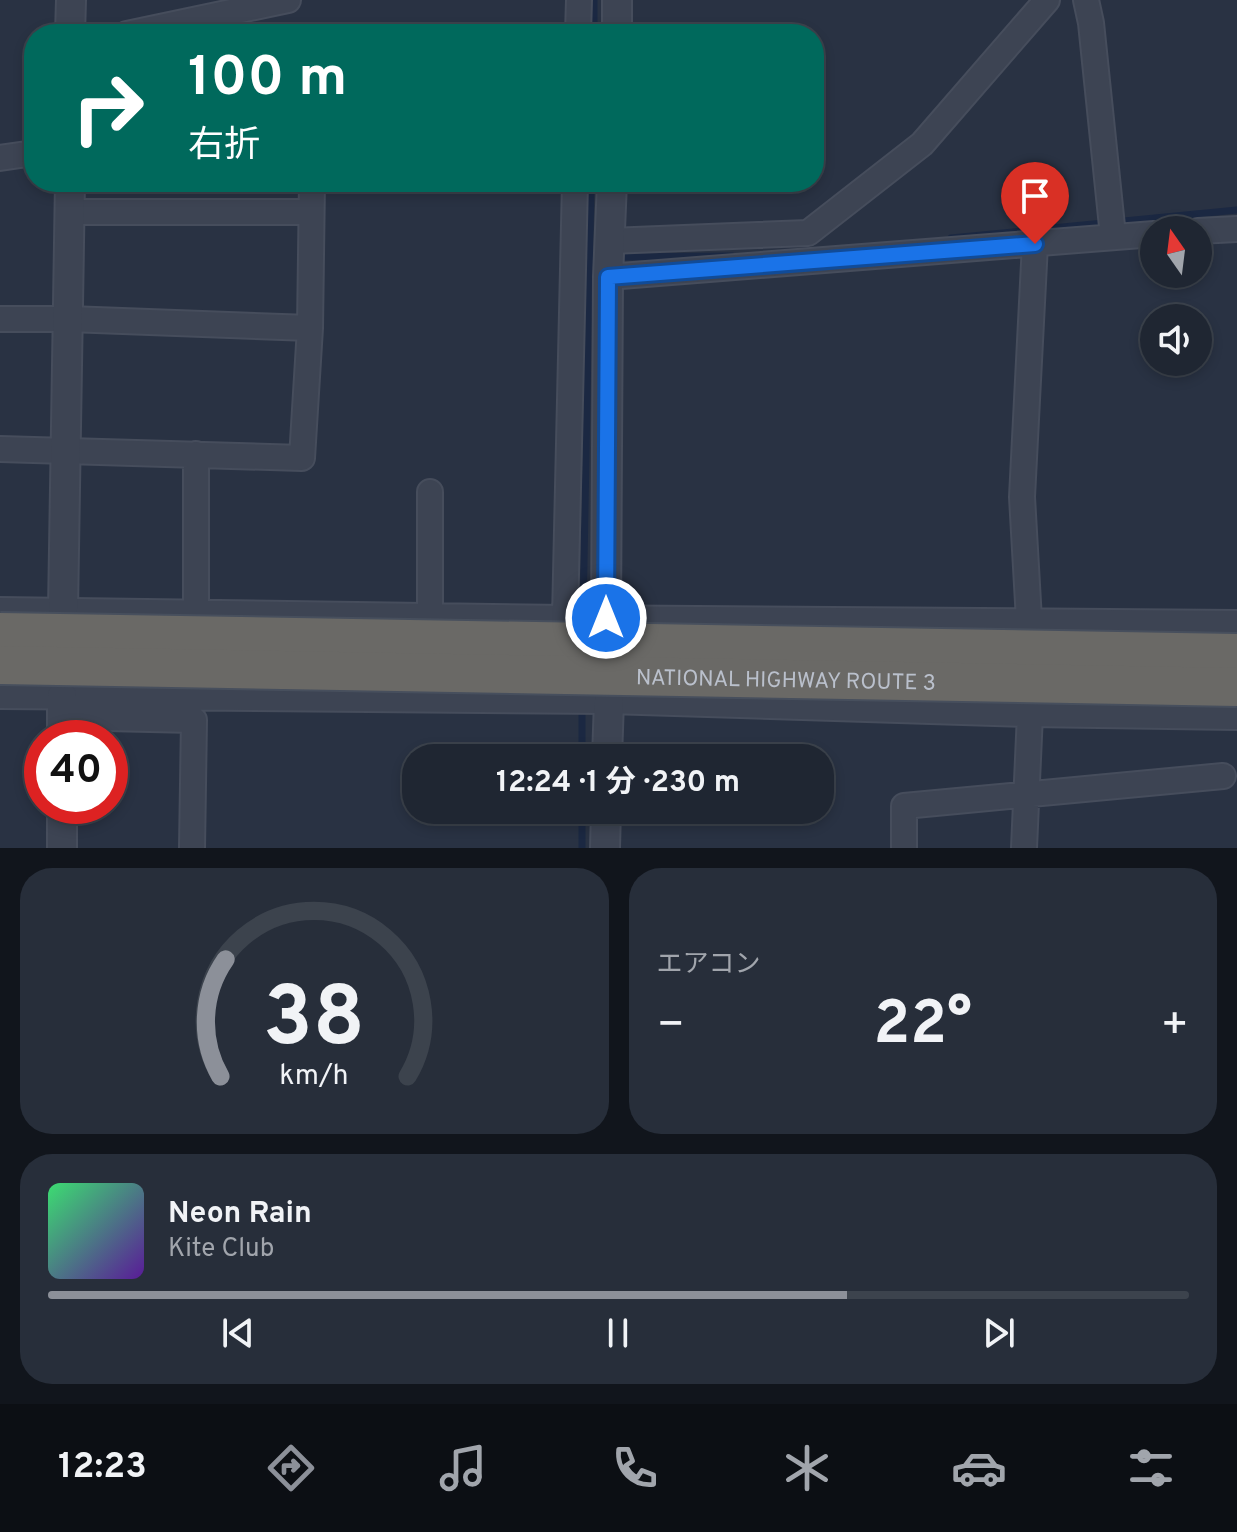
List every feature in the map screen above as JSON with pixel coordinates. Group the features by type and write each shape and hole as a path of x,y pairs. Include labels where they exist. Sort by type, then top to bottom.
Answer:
{"highway":[{"name":"NATIONAL HIGHWAY ROUTE 3","path":"0,632 1237,653"},
{"name":"NATIONAL HIGHWAY ROUTE 3","path":"0,665 1237,687"}],"street":[{"path":"70,24 71,0"},
{"path":"174,24 288,0"},
{"path":"578,24 579,0"},
{"path":"617,0 617,24"},
{"path":"610,241 808,233 922,144 1047,0"},
{"path":"1086,0 1113,236"},
{"path":"0,158 24,154"},
{"path":"62,717 70,192"},
{"path":"0,449 302,458 310,328 312,192"},
{"path":"565,618 575,192"},
{"path":"607,744 608,277 612,192"},
{"path":"69,212 311,212"},
{"path":"1212,230 1237,229"},
{"path":"608,277 1140,235"},
{"path":"1029,620 1022,497 1035,244"},
{"path":"0,319 310,328"},
{"path":"196,454 196,612"},
{"path":"430,492 430,615"},
{"path":"0,610 1237,623"},
{"path":"0,696 62,717 194,720 192,848"},
{"path":"62,717 609,701 1237,717"},
{"path":"1024,848 1030,714"},
{"path":"904,848 904,806 1223,776"},
{"path":"62,824 62,848"},
{"path":"605,848 606,824"}],"waterway":[{"path":"594,0 594,24"},
{"path":"583,616 591,192"},
{"path":"951,238 1237,210"},
{"path":"616,257 732,256"},
{"path":"582,704 582,744"},
{"path":"582,824 582,848"}],"route":[{"path":"606,618 608,277 1035,244"}]}
